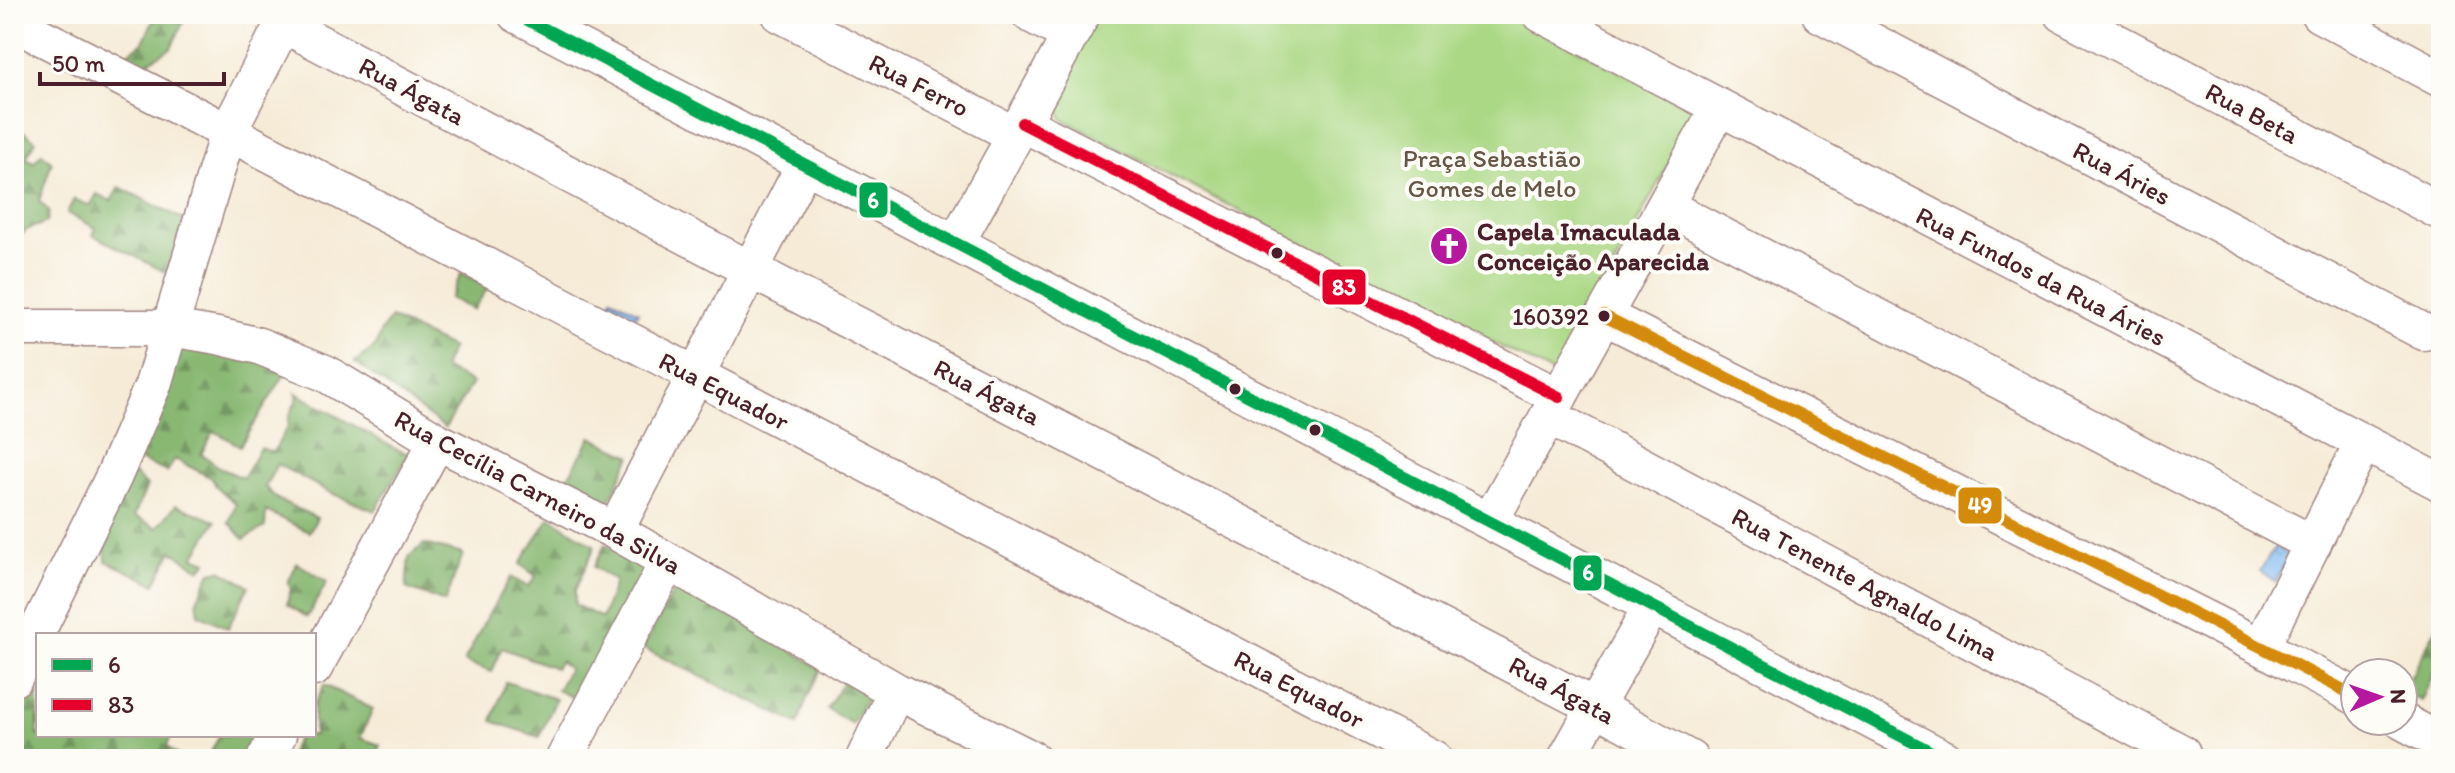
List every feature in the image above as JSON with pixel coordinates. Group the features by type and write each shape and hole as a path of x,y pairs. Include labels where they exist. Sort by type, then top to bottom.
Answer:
{"street":[{"path":"516,14 1945,759"},
{"name":"Rua Ferro","path":"780,14 1018,129"},
{"path":"956,243 1076,25 1030,14"},
{"name":"Rua Fundos da Rua Áries","path":"1541,14 2441,483"},
{"name":"Rua Áries","path":"1820,14 2424,332"},
{"name":"Rua Beta","path":"2063,14 2441,212"},
{"path":"2319,14 2441,79"},
{"path":"36,633 114,476 153,385 228,132 286,19"},
{"name":"Rua Ágata","path":"286,19 749,269 1690,759"},
{"name":"Rua Equador","path":"14,23 1434,759"},
{"path":"1490,521 1719,108"},
{"name":"Rua Tenente Agnaldo Lima","path":"1018,129 1554,406 2182,753"},
{"path":"615,531 805,164"},
{"path":"1665,206 2313,544"},
{"path":"1604,316 2339,688"},
{"name":"Rua Cecília Carneiro da Silva","path":"14,328 170,328 259,346 325,373 437,441 615,531 896,691 1032,759"},
{"path":"316,664 437,441"},
{"path":"2261,647 2363,443"},
{"path":"564,759 668,562"},
{"path":"1566,759 1652,606"},
{"path":"14,678 36,634"},
{"path":"864,759 896,691"},
{"path":"2419,730 2441,742"},
{"path":"265,759 277,737"}],"green space":[{"name":"Praça Sebastião Gomes de Melo","path":"1095,14 1510,14 1697,110 1556,375 1062,119 1055,88"},
{"path":"156,15 183,23 171,48 141,70 122,58 143,42"},
{"path":"14,124 36,141 26,158 34,162 42,153 52,162 39,201 49,211 47,222 26,230 14,244"},
{"path":"119,187 194,225 169,274 93,235 96,228 67,213 74,199 90,206 97,194 111,201"},
{"path":"461,273 489,286 473,310 450,298"},
{"path":"391,318 452,348 443,368 472,383 445,428 355,362 376,346 381,331"},
{"path":"180,340 294,368 283,377 240,446 214,431 201,454 222,469 243,478 260,448 273,452 288,427 298,397 296,393 409,454 375,511 331,493 277,464 265,487 277,499 317,518 309,532 266,511 265,527 244,539 229,522 236,504 216,486 212,478 175,459 167,472 141,461"},
{"path":"591,437 631,456 608,504 565,483"},
{"path":"127,467 147,486 134,516 157,528 176,505 216,521 194,557 207,562 200,570 172,551 155,584 106,561 104,535"},
{"path":"550,517 595,546 575,590 575,605 602,618 615,581 594,567 605,544 649,567 582,702 557,690 569,669 560,661 555,668 502,648 492,672 464,662 511,577 528,587 536,576 520,564"},
{"path":"424,544 463,554 445,602 406,588 409,557"},
{"path":"297,563 327,582 307,617 287,604 291,589 288,583"},
{"path":"221,570 249,586 228,628 199,614 197,600 211,572"},
{"path":"680,579 821,669 798,724 643,648"},
{"path":"2441,619 2441,658 2421,701 2419,661"},
{"path":"36,648 36,737 170,737 167,747 182,759 14,759 14,694"},
{"path":"848,673 874,687 852,724 827,709"},
{"path":"506,682 556,699 539,737 492,721"},
{"path":"324,685 373,709 360,738 380,745 377,756 381,759 287,759 298,737 316,737 316,701"},
{"path":"219,737 264,737 252,759 207,759"}],"water":[{"path":"612,298 638,312 632,323 606,310"},
{"path":"2276,546 2288,555 2276,582 2260,571"}],"transit line":[{"name":"6","path":"516,14 1945,759"},
{"name":"83","path":"1022,123 1559,397"},
{"name":"49","path":"1604,316 2339,688"}],"place":[{"name":"Capela Imaculada Conceição Aparecida","path":"1449,246"},
{"name":"160392","path":"1604,316"}]}
